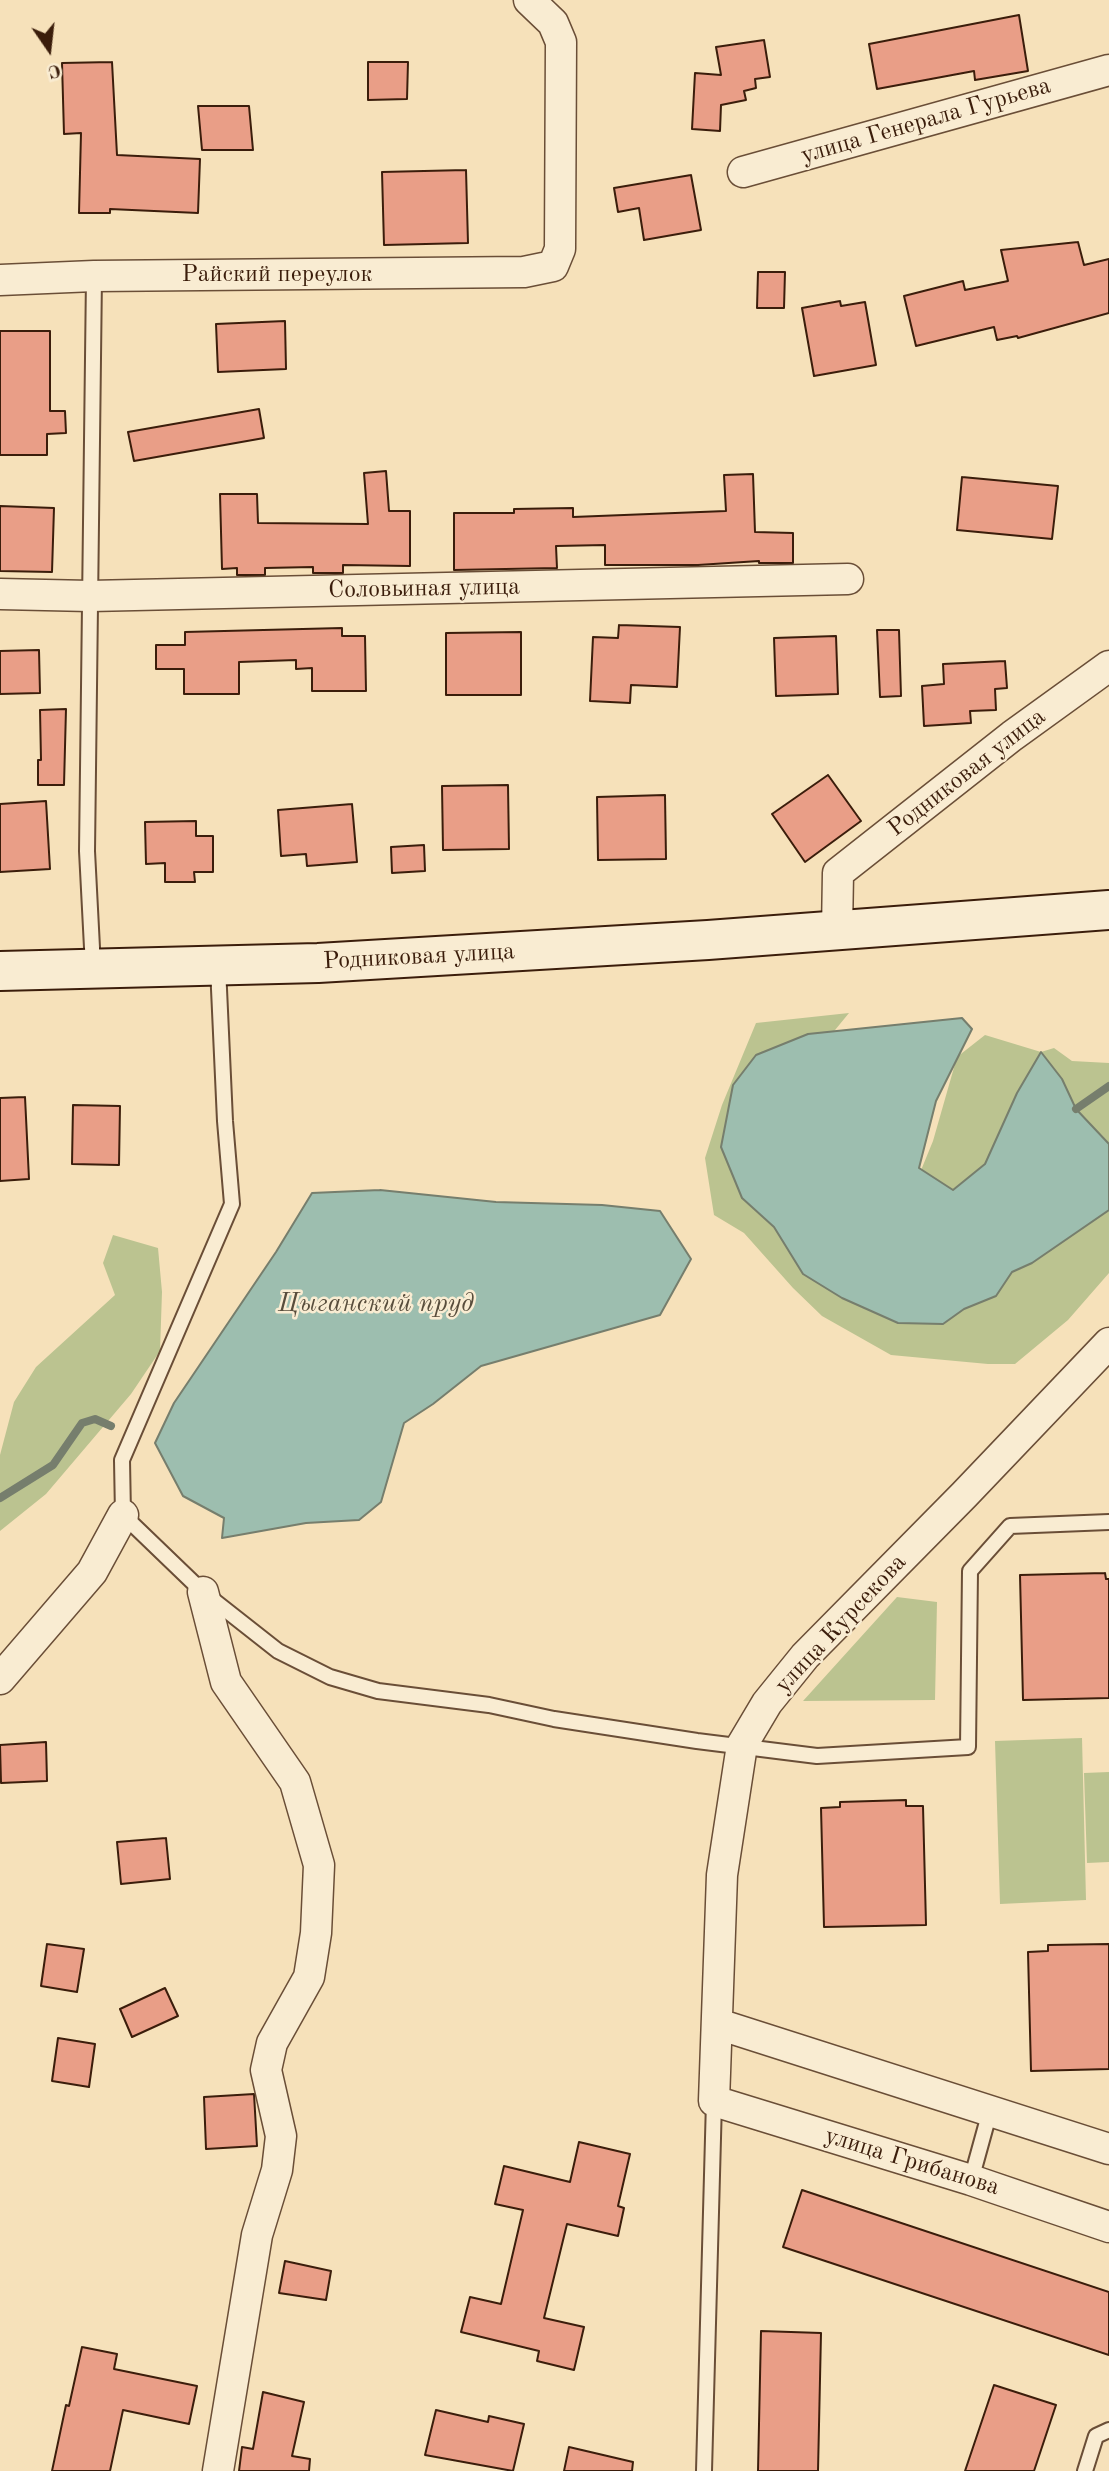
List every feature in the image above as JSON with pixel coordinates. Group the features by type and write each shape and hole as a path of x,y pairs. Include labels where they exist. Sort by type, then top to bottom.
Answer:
{"main road":[{"name":"Родниковая улица","path":"0,971 318,963 708,940 1109,910"}],"street":[{"name":"Райский переулок","path":"0,279 510,273 553,266 560,249 561,42 554,23 529,0"},
{"name":"улица Генерала Гурьева","path":"743,172 1109,70"},
{"name":"Соловьиная улица","path":"0,594 89,596 848,579"},
{"name":"Родниковая улица","path":"837,930 838,873 1012,736 1109,666"},
{"name":"улица Курсекова","path":"714,2101 722,1875 742,1745 767,1703 805,1656 1109,1343"},
{"path":"0,1679 92,1572 123,1514"},
{"path":"203,1592 226,1682 295,1782 319,1866 316,1933 309,1977 272,2043 266,2070 281,2136 277,2170 257,2235 218,2471"},
{"path":"718,2024 1109,2149"},
{"name":"улица Грибанова","path":"714,2101 971,2180 1109,2227"}],"lane":[{"path":"93,968 87,850 94,276"},
{"path":"218,965 225,1121 232,1204 121,1460 123,1514 203,1592 278,1651 330,1677 379,1691 489,1705 554,1719 697,1741 817,1756 968,1746 970,1571 1010,1526 1109,1522"},
{"path":"704,2471 714,2101"},
{"path":"971,2180 989,2111"},
{"path":"1085,2471 1096,2437 1109,2430"}],"green space":[{"path":"849,1013 799,1074 917,1180 933,1141 957,1057 985,1035 1041,1052 1054,1048 1072,1061 1109,1063 1109,1273 1068,1320 1015,1364 891,1355 822,1316 744,1233 714,1215 705,1158 722,1105 756,1023"},
{"path":"113,1235 158,1248 162,1292 160,1351 131,1394 46,1494 0,1531 0,1455 14,1402 36,1367 115,1295 103,1263"},
{"path":"897,1597 937,1602 935,1700 803,1701"},
{"path":"1082,1738 1086,1900 1000,1904 995,1741"},
{"path":"1109,1772 1109,1862 1087,1863 1084,1773"}],"water":[{"path":"962,1018 972,1029 936,1101 919,1168 953,1190 985,1164 1017,1093 1041,1052 1062,1079 1076,1109 1109,1144 1109,1210 1032,1263 1012,1272 996,1296 964,1309 943,1324 898,1323 842,1298 803,1274 774,1227 742,1198 721,1147 733,1085 756,1055 808,1034"},
{"name":"Цыганский пруд","path":"380,1190 496,1202 602,1205 660,1211 691,1259 660,1315 481,1366 404,1423 381,1502 359,1520 306,1523 222,1538 224,1518 183,1496 155,1443 174,1403 276,1252 312,1193"}],"building":[{"path":"1019,15 1028,71 975,80 974,71 877,89 869,44"},
{"path":"764,40 770,77 755,79 756,88 744,91 746,100 721,105 720,131 692,129 695,73 721,75 716,47"},
{"path":"112,62 117,155 200,159 198,213 110,209 110,213 79,213 81,133 64,134 62,63"},
{"path":"368,62 408,62 407,99 368,100"},
{"path":"198,106 249,106 253,150 202,150"},
{"path":"466,170 468,243 384,245 382,172"},
{"path":"691,175 701,230 644,240 639,208 618,212 614,188"},
{"path":"1078,242 1084,265 1109,259 1109,313 1018,338 997,340 994,327 916,346 904,296 963,281 965,290 1008,281 1001,250"},
{"path":"758,272 785,272 784,308 757,308"},
{"path":"840,301 841,306 865,302 876,365 814,376 802,308"},
{"path":"285,321 286,369 218,372 216,324"},
{"path":"0,331 50,331 50,411 65,411 66,433 47,434 47,455 0,455"},
{"path":"259,409 264,438 134,461 128,432"},
{"path":"386,471 389,511 410,511 410,566 343,565 343,573 313,573 313,567 265,568 265,575 237,575 237,568 222,569 220,494 257,494 258,523 368,524 364,473"},
{"path":"753,474 755,532 793,533 793,563 759,561 698,565 605,565 605,545 556,546 557,568 454,570 454,513 514,513 514,509 573,508 573,517 726,511 724,475"},
{"path":"962,477 1058,486 1052,539 957,530"},
{"path":"0,506 54,508 52,572 0,571"},
{"path":"619,625 680,627 677,687 631,685 630,703 590,701 593,637 618,638"},
{"path":"342,628 342,636 365,636 366,691 312,691 312,668 296,669 296,660 239,662 239,694 184,694 184,669 156,669 156,645 185,645 185,632"},
{"path":"877,630 899,630 901,696 880,697"},
{"path":"521,632 521,695 446,695 446,633"},
{"path":"836,636 838,694 776,696 774,638"},
{"path":"39,650 40,693 0,694 0,651"},
{"path":"1005,661 1007,688 995,689 996,710 970,711 971,723 924,726 922,686 944,684 943,664"},
{"path":"66,709 64,785 38,785 38,760 41,760 40,710"},
{"path":"828,775 861,821 805,862 772,814"},
{"path":"508,785 509,849 443,850 442,786"},
{"path":"665,795 666,859 598,860 597,797"},
{"path":"46,801 50,869 0,872 0,804"},
{"path":"352,804 357,862 307,866 306,854 281,856 278,810"},
{"path":"196,821 196,836 213,836 213,872 194,872 195,882 165,882 165,863 146,864 145,822"},
{"path":"424,845 425,871 392,873 391,847"},
{"path":"25,1097 29,1179 0,1181 0,1098"},
{"path":"73,1105 120,1106 119,1165 72,1164"},
{"path":"1105,1573 1106,1579 1109,1579 1109,1698 1023,1700 1020,1575"},
{"path":"46,1742 47,1781 1,1783 0,1745"},
{"path":"906,1800 906,1806 923,1806 926,1925 824,1927 821,1808 840,1807 840,1802"},
{"path":"166,1838 170,1879 121,1884 117,1842"},
{"path":"47,1944 84,1949 77,1992 41,1986"},
{"path":"1109,1944 1109,2069 1031,2071 1028,1952 1048,1951 1048,1945"},
{"path":"165,1988 178,2016 132,2037 120,2009"},
{"path":"58,2038 95,2044 89,2087 52,2081"},
{"path":"254,2094 257,2146 206,2149 204,2097"},
{"path":"579,2142 630,2154 618,2206 624,2208 618,2236 567,2224 544,2318 584,2327 574,2370 537,2361 539,2351 461,2332 470,2297 501,2304 523,2210 495,2204 504,2166 570,2182"},
{"path":"802,2190 1109,2292 1109,2355 783,2247"},
{"path":"285,2261 331,2271 326,2300 279,2293"},
{"path":"761,2331 821,2333 818,2471 758,2471"},
{"path":"82,2347 117,2354 114,2369 197,2386 189,2424 123,2410 110,2471 52,2471"},
{"path":"994,2385 1056,2405 1034,2471 965,2471"},
{"path":"263,2392 304,2402 292,2456 310,2459 309,2471 239,2471 242,2447 253,2449"},
{"path":"436,2410 488,2422 489,2416 524,2424 513,2471 425,2455"},
{"path":"569,2447 633,2462 632,2471 564,2471"}],"waterway":[{"path":"1076,1109 1109,1086"},
{"path":"0,1498 53,1465 82,1423 95,1419 111,1426"}]}
